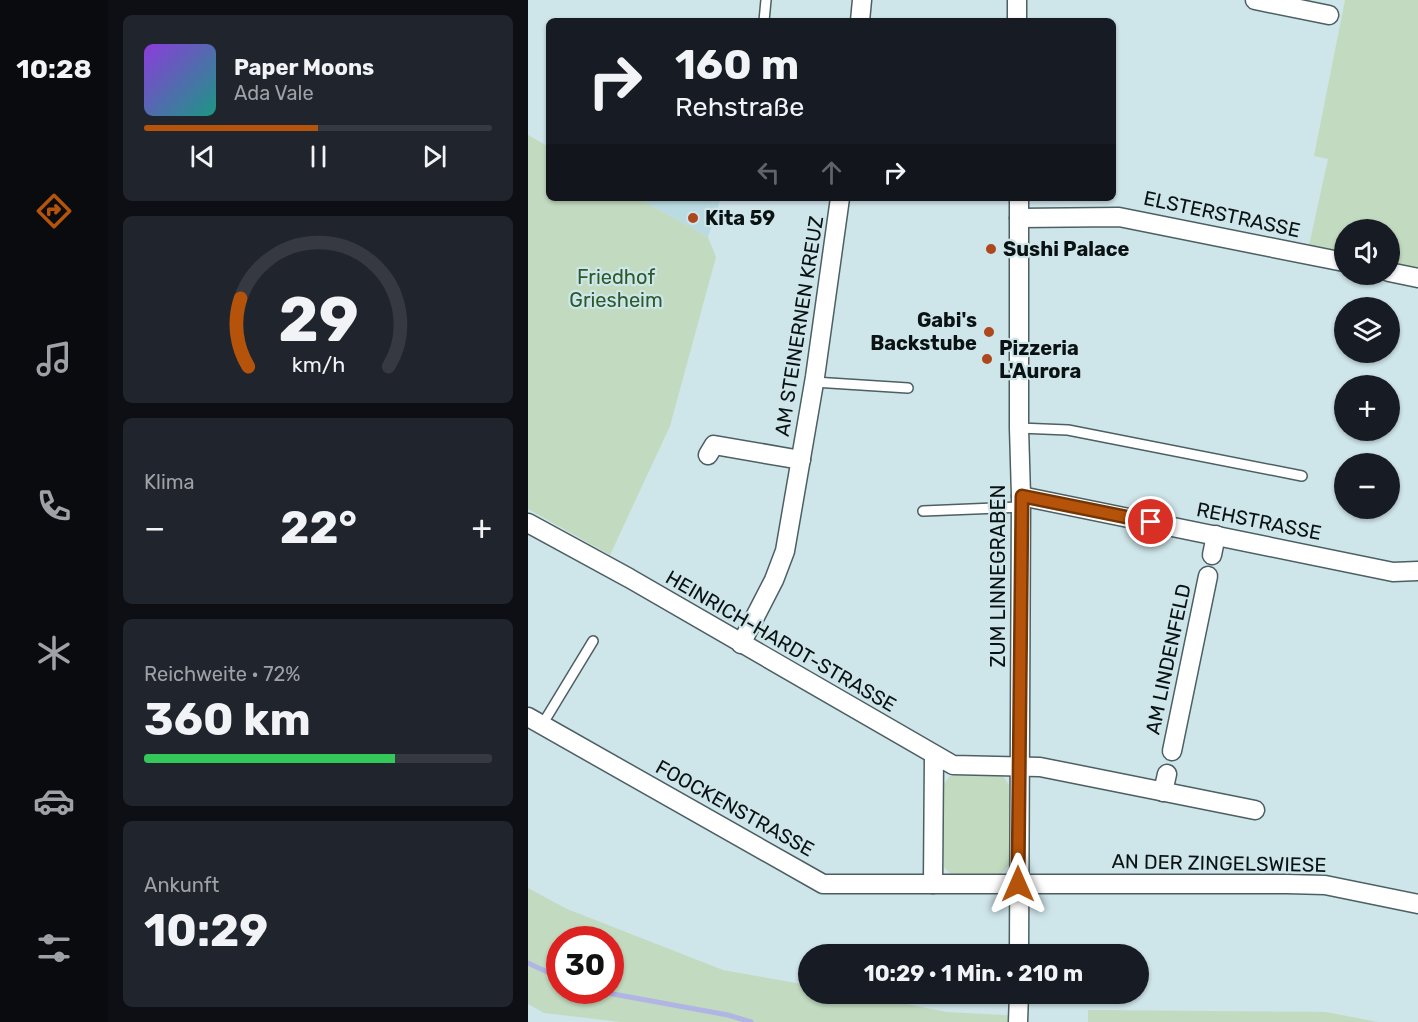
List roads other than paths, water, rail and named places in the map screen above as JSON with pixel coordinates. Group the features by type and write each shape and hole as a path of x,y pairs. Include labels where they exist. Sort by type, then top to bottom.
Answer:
{"street":[{"path":"860,18 862,0"},
{"path":"1017,0 1017,18"},
{"path":"1256,0 1329,15"},
{"name":"AM STEINERNEN KREUZ","path":"741,644 774,580 784,551 814,382 840,201"},
{"name":"ZUM LINNEGRABEN","path":"1019,201 1021,502 1019,944"},
{"name":"ELSTERSTRASSE","path":"1019,218 1119,217 1334,260"},
{"path":"1400,274 1418,278"},
{"name":"AM STEINERNEN KREUZ","path":"708,455 714,445 801,460"},
{"name":"REHSTRASSE","path":"1021,502 1216,535 1393,572 1418,571"},
{"name":"HEINRICH-HARDT-STRASSE","path":"528,523 628,578 952,765 1019,766"},
{"path":"1212,555 1216,535"},
{"name":"AM LINDENFELD","path":"1172,752 1208,576"},
{"name":"FOOCKENSTRASSE","path":"535,721 823,884 1018,884"},
{"path":"933,884 934,756"},
{"path":"1019,766 1165,783 1255,810"},
{"name":"AN DER ZINGELSWIESE","path":"1018,884 1325,885 1418,904"},
{"path":"1018,1022 1019,1004"}],"lane":[{"path":"764,18 766,0"},
{"path":"814,382 908,388"},
{"path":"1019,428 1068,430 1302,476"},
{"path":"923,511 1021,502"},
{"path":"535,721 593,641"}],"waterway":[{"path":"528,963 546,971"},
{"path":"624,996 728,1015 751,1022"}],"place":[{"name":"Kita 59","path":"693,218"},
{"name":"Sushi Palace","path":"991,249"},
{"name":"Gabi's Backstube","path":"989,332"},
{"name":"Pizzeria L'Aurora","path":"987,359"}],"park label":[{"name":"Friedhof Griesheim","path":"616,288"}]}
